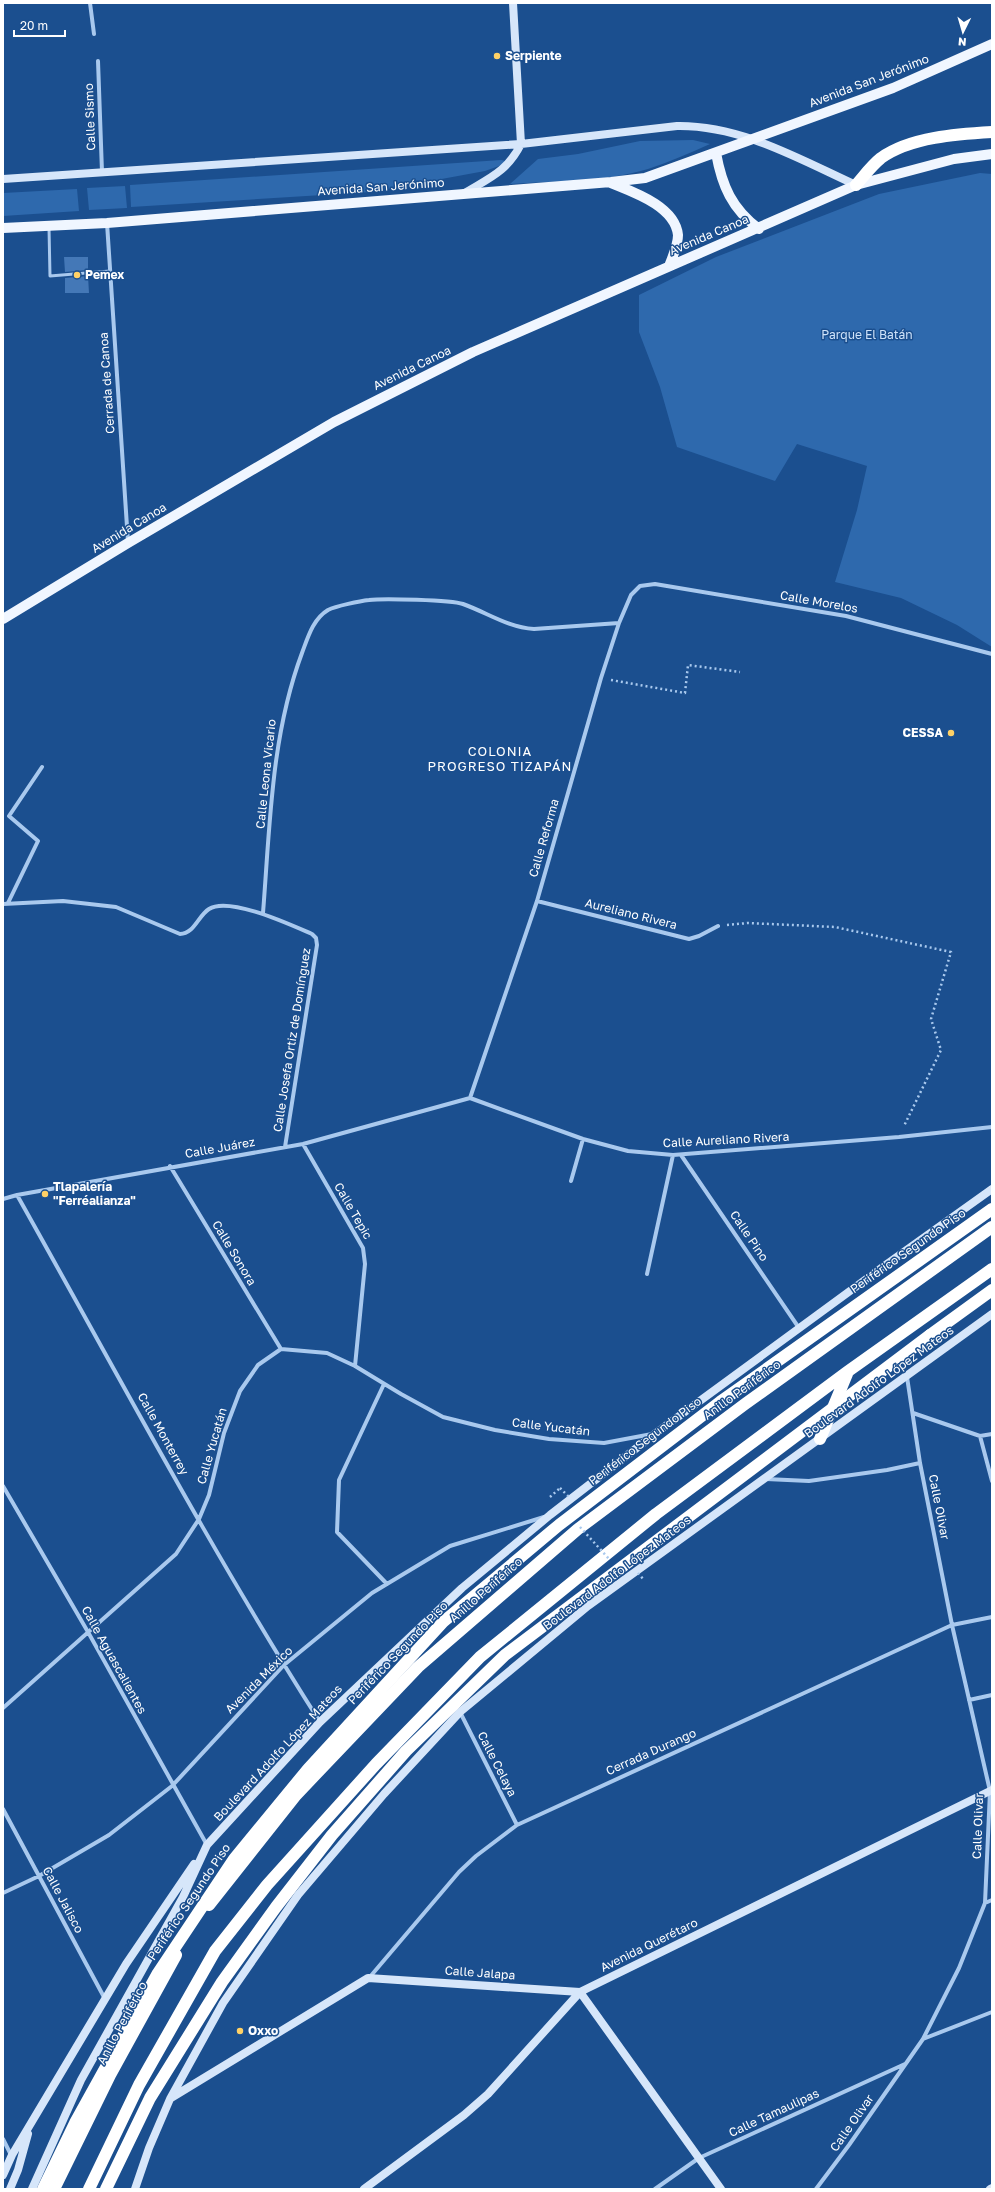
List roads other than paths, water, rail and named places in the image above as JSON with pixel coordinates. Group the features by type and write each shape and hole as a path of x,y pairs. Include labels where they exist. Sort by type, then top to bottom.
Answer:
{"highway":[{"path":"856,186 872,166 894,151 931,139 992,132"},
{"name":"Periférico Segundo Piso","path":"43,2189 75,2123 158,1973 234,1859 308,1769 443,1622 559,1525 720,1402 992,1209"},
{"name":"Anillo Periférico","path":"54,2189 110,2075 194,1924 296,1795 418,1667 578,1529 745,1404 992,1227"},
{"path":"89,2189 139,2085 215,1951 267,1885 376,1764 480,1657 656,1514 848,1372 992,1269"},
{"path":"106,2189 150,2098 222,1982 332,1835 406,1751 505,1654 930,1334 992,1290"},
{"path":"820,1439 848,1372"}],"main road":[{"path":"462,194 502,171 513,159 520,144 513,3"},
{"name":"Avenida San Jerónimo","path":"3,228 107,223 645,178 716,154 893,88 992,44"},
{"path":"3,179 102,174 520,144 677,126 712,127 754,139 856,186 954,159 990,155"},
{"path":"716,154 723,186 729,198 737,210 759,229"},
{"path":"611,182 651,200 668,215 678,234 669,266"},
{"name":"Avenida Canoa","path":"3,619 128,543 334,422 473,352 856,186"},
{"name":"Boulevard Adolfo López Mateos","path":"32,2189 81,2080 183,1897 207,1845 320,1722 462,1588 550,1515 656,1433 992,1189"},
{"name":"Boulevard Adolfo López Mateos","path":"135,2189 149,2148 170,2099 222,2003 298,1895 384,1794 460,1712 588,1606 907,1377 992,1314"},
{"name":"Avenida Querétaro","path":"364,2189 464,2115 488,2094 580,1992 991,1791"},
{"path":"3,2167 31,2124 126,1964 207,1845"},
{"path":"170,2099 368,1978"},
{"name":"Calle Jalapa","path":"368,1978 580,1992"},
{"path":"580,1992 720,2189"},
{"path":"10,2189 18,2170 31,2124"},
{"path":"3,2175 12,2155"}],"street":[{"path":"90,3 94,34"},
{"name":"Calle Sismo","path":"98,61 102,174"},
{"name":"Cerrada de Canoa","path":"107,223 128,543"},
{"name":"Calle Morelos","path":"640,586 655,584 846,616 992,654"},
{"name":"Calle Reforma","path":"470,1098 537,901 601,678 619,623 631,595 640,586"},
{"name":"Calle Leona Vicario","path":"263,913 274,772 283,714 312,626 328,610 370,600 448,602 462,604 501,622 520,628 534,629 619,623"},
{"path":"8,903 38,841 9,816 42,767"},
{"name":"Calle Josefa Ortiz de Domínguez","path":"3,904 64,901 116,907 180,934 188,932 207,910 218,905 263,913 312,934 316,938 317,945 285,1147"},
{"name":"Aureliano Rivera","path":"537,901 689,939 699,936 718,926"},
{"name":"Calle Aureliano Rivera","path":"470,1098 583,1139 628,1151 673,1155 992,1128"},
{"name":"Calle Juárez","path":"3,1199 17,1195 170,1166 303,1144 470,1098"},
{"path":"571,1182 583,1139"},
{"name":"Calle Tepic","path":"303,1144 363,1248 365,1255 355,1366"},
{"path":"647,1274 673,1155"},
{"name":"Calle Pino","path":"681,1155 799,1329"},
{"name":"Calle Sonora","path":"170,1166 281,1349"},
{"name":"Calle Monterrey","path":"17,1195 199,1519 284,1665 320,1722"},
{"name":"Calle Yucatán","path":"3,1708 176,1554 199,1519 213,1481 224,1433 240,1391 258,1365 281,1349 327,1353 355,1366 443,1417 495,1430 550,1439 604,1443 656,1433"},
{"name":"Calle Olivar","path":"816,2189 923,2039 959,1968 985,1903 991,1791 952,1625 920,1463 907,1377"},
{"path":"384,1384 339,1480 338,1532 387,1584"},
{"path":"913,1413 980,1436 992,1434"},
{"path":"980,1436 992,1481"},
{"path":"764,1479 809,1481 887,1470 920,1463"},
{"name":"Calle Aguascalientes","path":"3,1486 88,1632 172,1786 207,1845"},
{"name":"Avenida México","path":"3,1893 39,1876 109,1835 172,1786 284,1665 372,1593 450,1546 550,1515"},
{"name":"Cerrada Durango","path":"368,1978 459,1872 476,1856 517,1825 952,1625 992,1617"},
{"path":"969,1700 992,1695"},
{"name":"Calle Celaya","path":"460,1712 517,1825"},
{"name":"Calle Jalisco","path":"3,1809 105,2000"},
{"path":"985,1903 992,1900"},
{"path":"923,2039 992,2012"},
{"name":"Calle Tamaulipas","path":"655,2189 699,2158 906,2063"},
{"path":"3,2139 12,2155"}],"lane":[{"path":"49,226 50,276 110,271"}],"place":[{"name":"Serpiente","path":"497,56"},
{"name":"Pemex","path":"77,275"},
{"name":"CESSA","path":"951,733"},
{"name":"Tlapalería \"Ferréalianza\"","path":"45,1194"},
{"name":"Oxxo","path":"240,2031"}],"district":[{"name":"COLONIA PROGRESO TIZAPÁN","path":"500,758"}],"park label":[{"name":"Parque El Batán","path":"867,335"}]}
